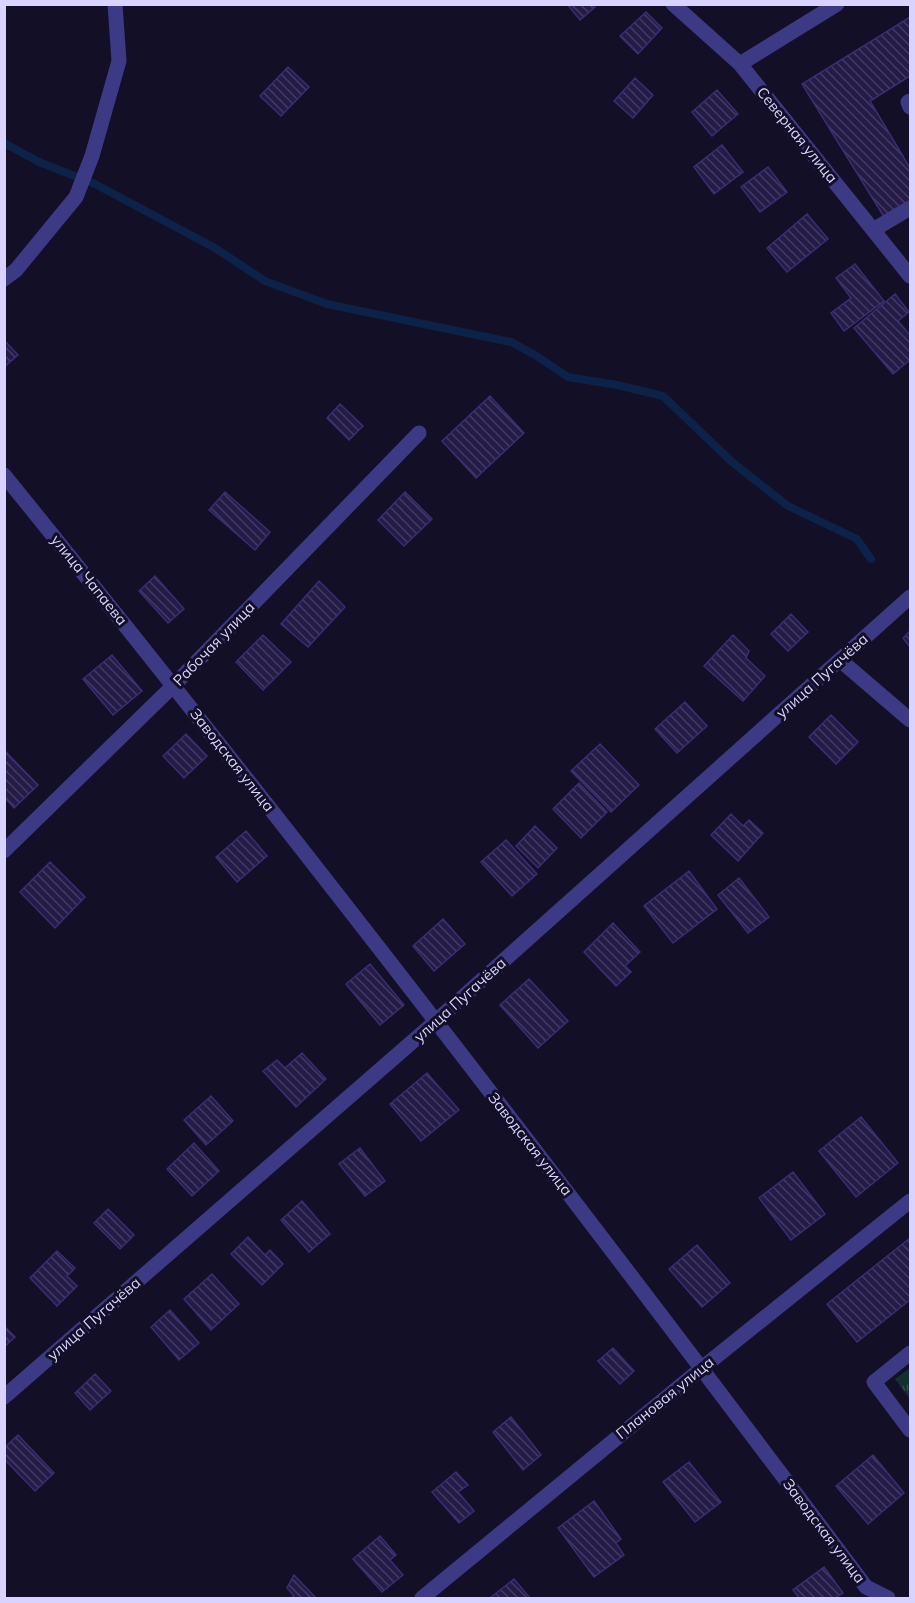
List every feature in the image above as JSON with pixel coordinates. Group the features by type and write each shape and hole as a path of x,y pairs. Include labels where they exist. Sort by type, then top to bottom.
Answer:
{"street":[{"path":"4,279 16,270 76,197 92,156 119,61 115,4"},
{"name":"Северная улица","path":"673,4 740,64 910,276"},
{"path":"740,64 837,4"},
{"path":"910,101 908,102 910,107"},
{"path":"873,230 910,208"},
{"name":"Рабочая улица","path":"4,851 174,685 418,433"},
{"name":"улица Чапаева","path":"4,476 174,685"},
{"name":"улица Пугачёва","path":"4,1397 435,1022 910,597"},
{"path":"840,660 910,720"},
{"name":"Заводская улица","path":"174,685 702,1368 866,1587 888,1599"},
{"name":"Плановая улица","path":"422,1599 702,1368 910,1201"},
{"path":"910,1353 874,1382 910,1430"}],"green space":[{"path":"910,1368 910,1399 895,1379"}],"building":[{"path":"567,4 593,4 595,7 580,20"},
{"path":"646,12 662,28 638,54 620,36"},
{"path":"910,17 910,76 870,101 910,168 910,201 884,217 802,84"},
{"path":"288,67 309,87 281,116 260,96"},
{"path":"635,78 653,95 633,118 614,101"},
{"path":"717,90 738,114 712,136 692,112"},
{"path":"722,145 743,172 714,194 694,167"},
{"path":"768,167 787,192 760,212 741,187"},
{"path":"807,214 828,239 787,272 767,248"},
{"path":"855,264 884,301 844,331 831,313 851,298 836,278"},
{"path":"895,294 909,312 898,321 910,335 910,360 893,374 854,328"},
{"path":"4,340 18,355 4,367"},
{"path":"490,396 524,433 476,478 442,441"},
{"path":"340,404 363,426 349,440 327,418"},
{"path":"225,492 270,532 255,550 209,510"},
{"path":"405,492 432,519 404,546 378,520"},
{"path":"155,576 184,609 168,623 139,591"},
{"path":"319,581 345,607 308,647 281,624"},
{"path":"791,614 808,632 788,651 771,634"},
{"path":"910,631 910,647 903,638"},
{"path":"263,635 291,662 263,690 236,662"},
{"path":"733,635 749,651 746,658 765,676 743,701 704,666"},
{"path":"112,655 142,691 113,715 83,679"},
{"path":"685,702 707,726 677,753 655,729"},
{"path":"831,715 858,742 836,764 809,737"},
{"path":"186,734 207,756 184,778 163,756"},
{"path":"600,744 639,785 611,812 571,771"},
{"path":"4,750 38,785 14,808 4,797"},
{"path":"579,783 607,812 581,838 553,809"},
{"path":"731,814 743,826 749,820 763,833 738,861 711,835"},
{"path":"535,826 557,848 538,868 516,846"},
{"path":"246,831 267,856 237,882 216,857"},
{"path":"506,840 537,874 512,896 481,862"},
{"path":"50,862 85,897 55,928 20,892"},
{"path":"689,871 717,909 673,943 644,906"},
{"path":"739,878 769,917 748,933 718,895"},
{"path":"443,919 465,944 434,971 413,946"},
{"path":"613,923 640,952 625,966 631,972 616,986 584,952"},
{"path":"370,964 404,1005 380,1025 346,984"},
{"path":"529,979 568,1021 538,1048 500,1005"},
{"path":"302,1053 326,1079 296,1107 263,1071 277,1060 285,1068"},
{"path":"427,1073 459,1110 421,1141 390,1104"},
{"path":"211,1096 233,1121 206,1145 184,1120"},
{"path":"861,1117 898,1163 856,1197 819,1151"},
{"path":"194,1143 219,1171 192,1196 167,1169"},
{"path":"360,1148 385,1181 365,1196 339,1164"},
{"path":"793,1172 825,1214 791,1240 759,1198"},
{"path":"302,1201 330,1234 309,1252 281,1220"},
{"path":"108,1209 134,1235 120,1249 94,1223"},
{"path":"248,1237 265,1255 270,1250 283,1264 262,1285 231,1254"},
{"path":"910,1238 910,1300 857,1342 827,1304"},
{"path":"697,1245 730,1283 702,1307 669,1269"},
{"path":"57,1251 75,1268 67,1276 77,1286 57,1306 30,1278"},
{"path":"212,1274 239,1304 211,1330 184,1299"},
{"path":"170,1310 199,1343 179,1360 151,1327"},
{"path":"4,1326 15,1337 4,1347"},
{"path":"613,1348 634,1371 620,1384 598,1361"},
{"path":"95,1374 111,1391 90,1410 75,1393"},
{"path":"511,1417 541,1455 523,1470 493,1432"},
{"path":"18,1435 54,1473 35,1491 4,1459 4,1448"},
{"path":"873,1455 904,1493 868,1524 836,1486"},
{"path":"689,1462 721,1502 695,1522 663,1482"},
{"path":"456,1472 468,1485 458,1492 474,1511 459,1523 432,1492"},
{"path":"594,1501 621,1539 616,1543 624,1555 594,1577 558,1528"},
{"path":"380,1536 396,1555 390,1560 403,1575 382,1592 353,1559"},
{"path":"824,1567 843,1593 835,1598 799,1598 793,1590"},
{"path":"294,1575 316,1598 291,1598 294,1596 287,1588"},
{"path":"514,1579 530,1598 490,1598"}],"waterway":[{"path":"4,143 39,162 95,184 215,248 265,281 327,304 511,342 568,377 663,396 732,462 788,506 857,539 871,559"}]}
